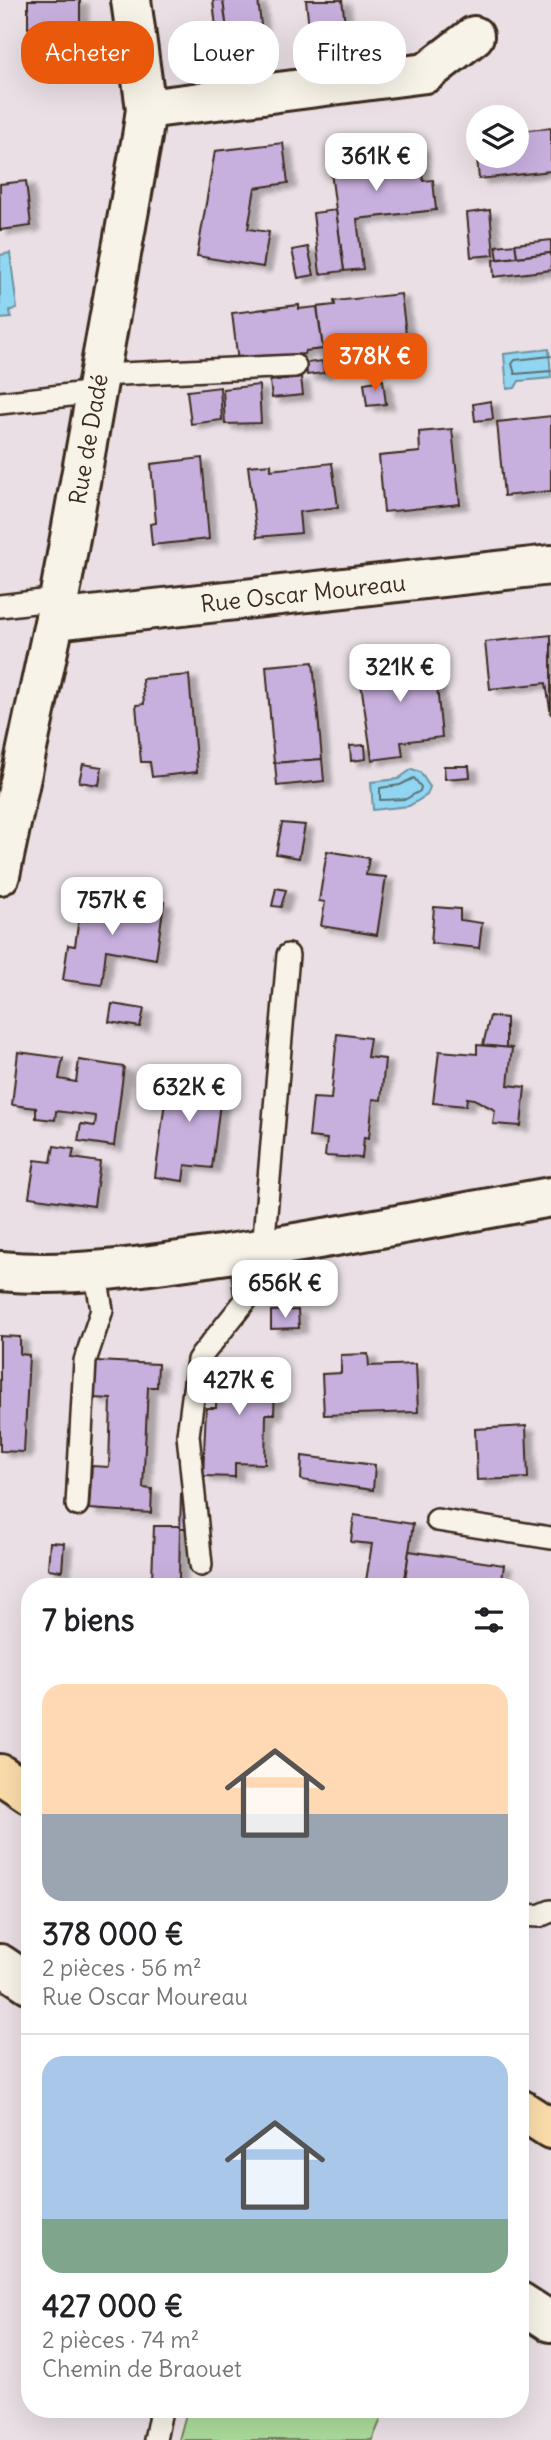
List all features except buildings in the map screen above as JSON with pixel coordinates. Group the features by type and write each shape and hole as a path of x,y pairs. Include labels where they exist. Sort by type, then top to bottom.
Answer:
{"main road":[{"path":"0,1774 21,1788"},
{"path":"529,2115 551,2129"}],"street":[{"name":"Rue de Dadé","path":"3,851 57,610 146,109 131,0"},
{"path":"146,109 426,73 474,36"},
{"name":"Rue Oscar Moureau","path":"57,610 551,565"},
{"path":"0,1270 96,1270 252,1251 551,1197"},
{"path":"0,1964 21,1978"},
{"path":"529,2308 551,2322"}],"lane":[{"path":"0,403 97,383 295,366"},
{"path":"0,606 57,610"},
{"path":"201,1565 188,1435 198,1360 246,1300 288,955"},
{"path":"77,1504 85,1361 102,1310 96,1270"},
{"path":"437,1520 551,1538"},
{"path":"529,1915 539,1916 551,1911"},
{"path":"155,2440 159,2418"}],"green space":[{"path":"185,2418 382,2418 372,2440 179,2440"}],"water":[{"path":"10,253 17,309 10,310 11,318 0,319 0,255"},
{"path":"549,349 551,378 519,381 515,388 507,389 504,354"},
{"path":"412,769 420,772 430,787 427,795 409,806 373,810 371,782 398,779"}]}
